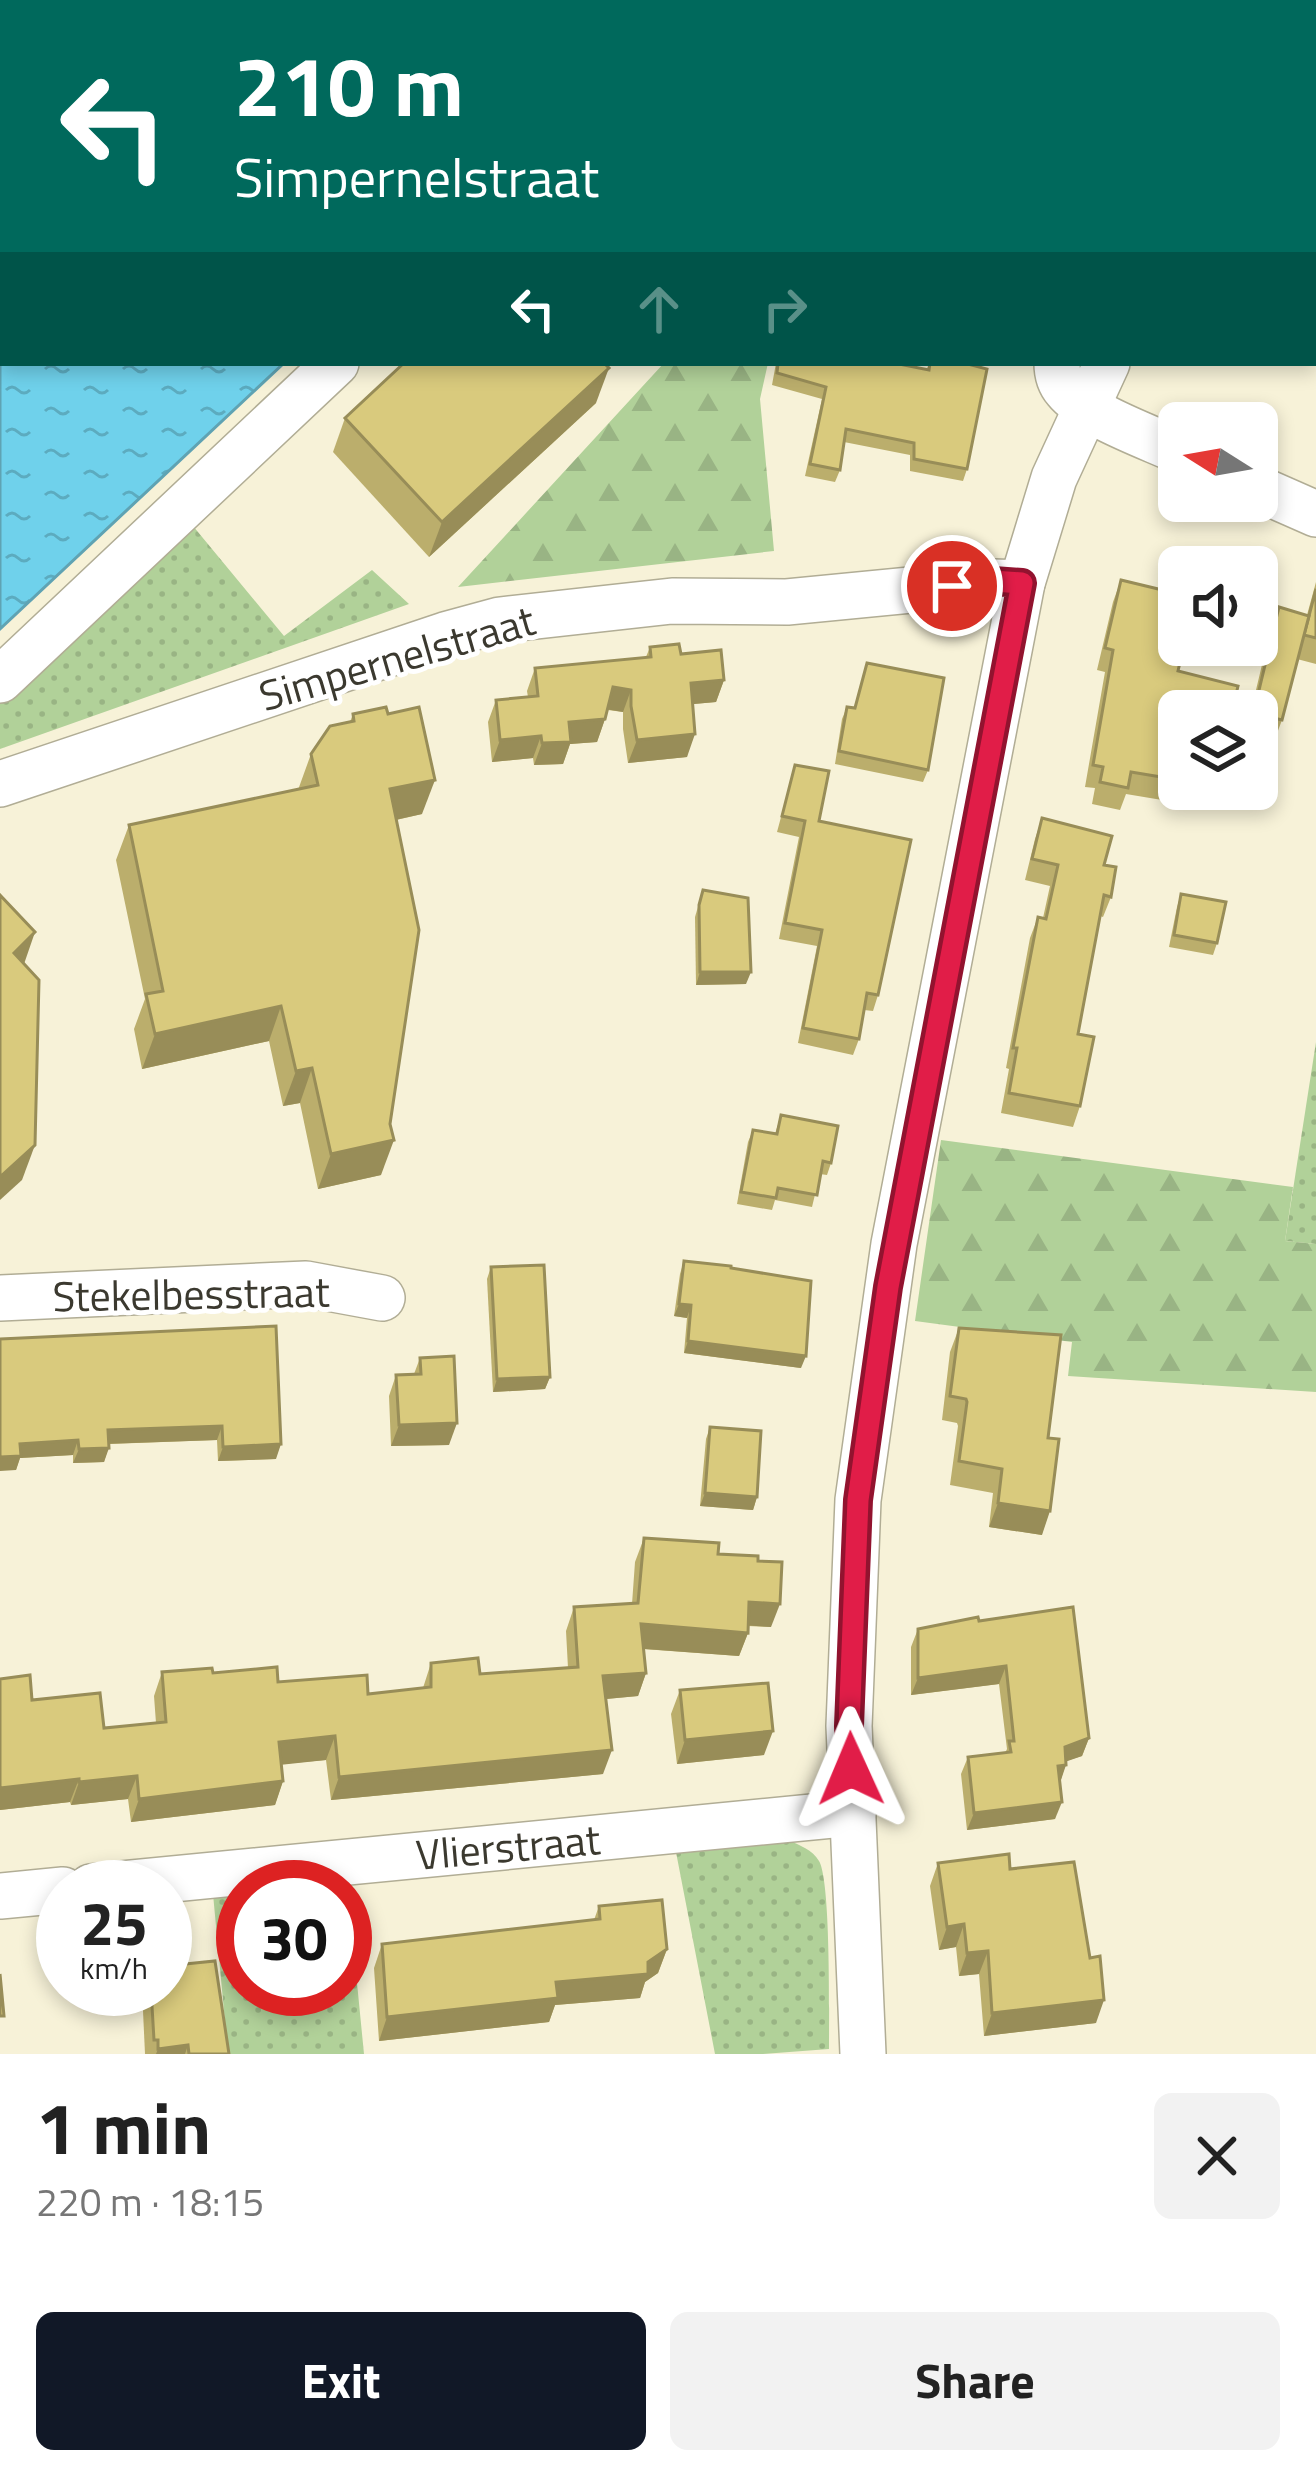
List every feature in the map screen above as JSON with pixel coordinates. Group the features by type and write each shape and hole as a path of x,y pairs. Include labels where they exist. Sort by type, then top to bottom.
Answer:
{"street":[{"path":"0,680 333,366"},
{"path":"1056,366 1063,388 1086,407 1158,442"},
{"path":"863,2054 849,1726 858,1500 895,1244 1022,583 1054,478 1106,366"},
{"path":"1278,497 1316,514"},
{"name":"Simpernelstraat","path":"0,784 500,620 672,601 787,602 993,581 1022,583"},
{"name":"Stekelbesstraat","path":"0,1298 306,1283 382,1298"},
{"name":"Vlierstraat","path":"192,1877 853,1813"},
{"path":"0,1896 36,1893"}],"green space":[{"path":"661,366 767,366 760,399 774,551 458,587"},
{"path":"193,526 284,636 372,570 409,604 0,749 0,697"},
{"path":"1316,1042 1316,1244 1285,1241"},
{"path":"941,1140 1293,1187 1285,1241 1316,1244 1316,1392 1068,1376 1072,1342 915,1321"},
{"path":"788,1840 813,1854 823,1873 829,2049 715,2054 675,1847"},
{"path":"224,2016 360,2016 364,2054 228,2054"}],"water":[{"path":"0,366 281,366 0,629"}],"building":[{"path":"401,366 609,368 442,522 345,418"},
{"path":"778,366 987,369 967,469 914,459 914,443 846,429 840,470 810,464 826,387 777,373"},
{"path":"1121,580 1158,589 1158,666 1179,666 1178,671 1238,686 1237,690 1158,690 1158,776 1131,772 1128,788 1100,782 1103,767 1093,765 1113,650 1105,648"},
{"path":"1316,589 1316,638 1304,635"},
{"path":"1279,607 1309,616 1282,720 1278,719 1278,690 1259,690 1265,666 1278,666"},
{"path":"679,644 681,654 721,650 724,680 691,683 695,734 637,740 631,690 613,687 605,719 569,722 571,742 542,743 541,736 500,740 496,700 538,696 535,668 651,657 650,647"},
{"path":"867,663 944,678 928,770 839,751 847,707 855,708"},
{"path":"386,707 388,714 419,707 435,780 390,789 419,930 390,1124 394,1140 331,1154 312,1068 296,1071 281,1006 155,1034 146,994 163,991 129,825 318,785 311,754 330,726 354,721 353,714"},
{"path":"795,765 829,771 819,821 911,840 878,995 867,993 859,1039 803,1028 822,930 785,923 805,821 782,816"},
{"path":"1042,818 1112,836 1104,865 1116,867 1111,897 1104,895 1078,1034 1094,1037 1080,1106 1009,1093 1038,917 1046,919 1058,865 1032,859"},
{"path":"703,890 748,898 751,972 700,972"},
{"path":"1181,894 1226,902 1217,943 1174,935"},
{"path":"0,895 35,932 14,953 39,980 35,1145 0,1177"},
{"path":"781,1115 838,1126 831,1163 823,1161 817,1195 778,1188 776,1198 741,1192 753,1130 777,1134"},
{"path":"684,1261 811,1281 806,1356 688,1341 691,1305 679,1304"},
{"path":"544,1265 550,1377 497,1379 491,1267"},
{"path":"276,1326 281,1444 223,1447 222,1426 108,1430 109,1448 79,1449 78,1440 20,1444 21,1456 0,1457 0,1339"},
{"path":"959,1328 1061,1335 1048,1438 1059,1439 1050,1511 998,1503 1002,1469 959,1461 967,1402 950,1396"},
{"path":"454,1356 457,1423 399,1425 396,1375 421,1374 420,1358"},
{"path":"710,1427 761,1431 757,1497 705,1493"},
{"path":"644,1538 719,1543 718,1554 782,1562 780,1604 749,1602 748,1633 641,1624 646,1673 603,1676 612,1750 339,1777 335,1736 279,1742 283,1781 139,1799 137,1776 0,1788 0,1679 30,1675 32,1700 100,1693 104,1728 166,1722 162,1672 277,1667 278,1682 367,1675 368,1694 431,1687 431,1663 478,1658 480,1674 578,1667 574,1607 638,1603"},
{"path":"1073,1607 1089,1738 1065,1747 1066,1765 1058,1766 1062,1802 974,1813 968,1757 1011,1752 1009,1741 1014,1741 1006,1666 918,1678 918,1629"},
{"path":"768,1683 773,1731 685,1740 680,1690"},
{"path":"1009,1854 1010,1869 1074,1862 1090,1958 1100,1956 1104,2000 992,2013 988,1951 967,1953 964,1924 947,1927 938,1863"},
{"path":"662,1900 667,1949 648,1962 648,1974 556,1982 558,1998 387,2017 382,1944 600,1919 599,1906"},
{"path":"215,1961 216,2016 223,2016 229,2054 189,2054 188,2045 158,2049 158,2040 154,2040 153,2016 192,2016 192,1963"}],"route":[{"path":"851,1769 858,1500 888,1287 1022,583 952,586"}]}
